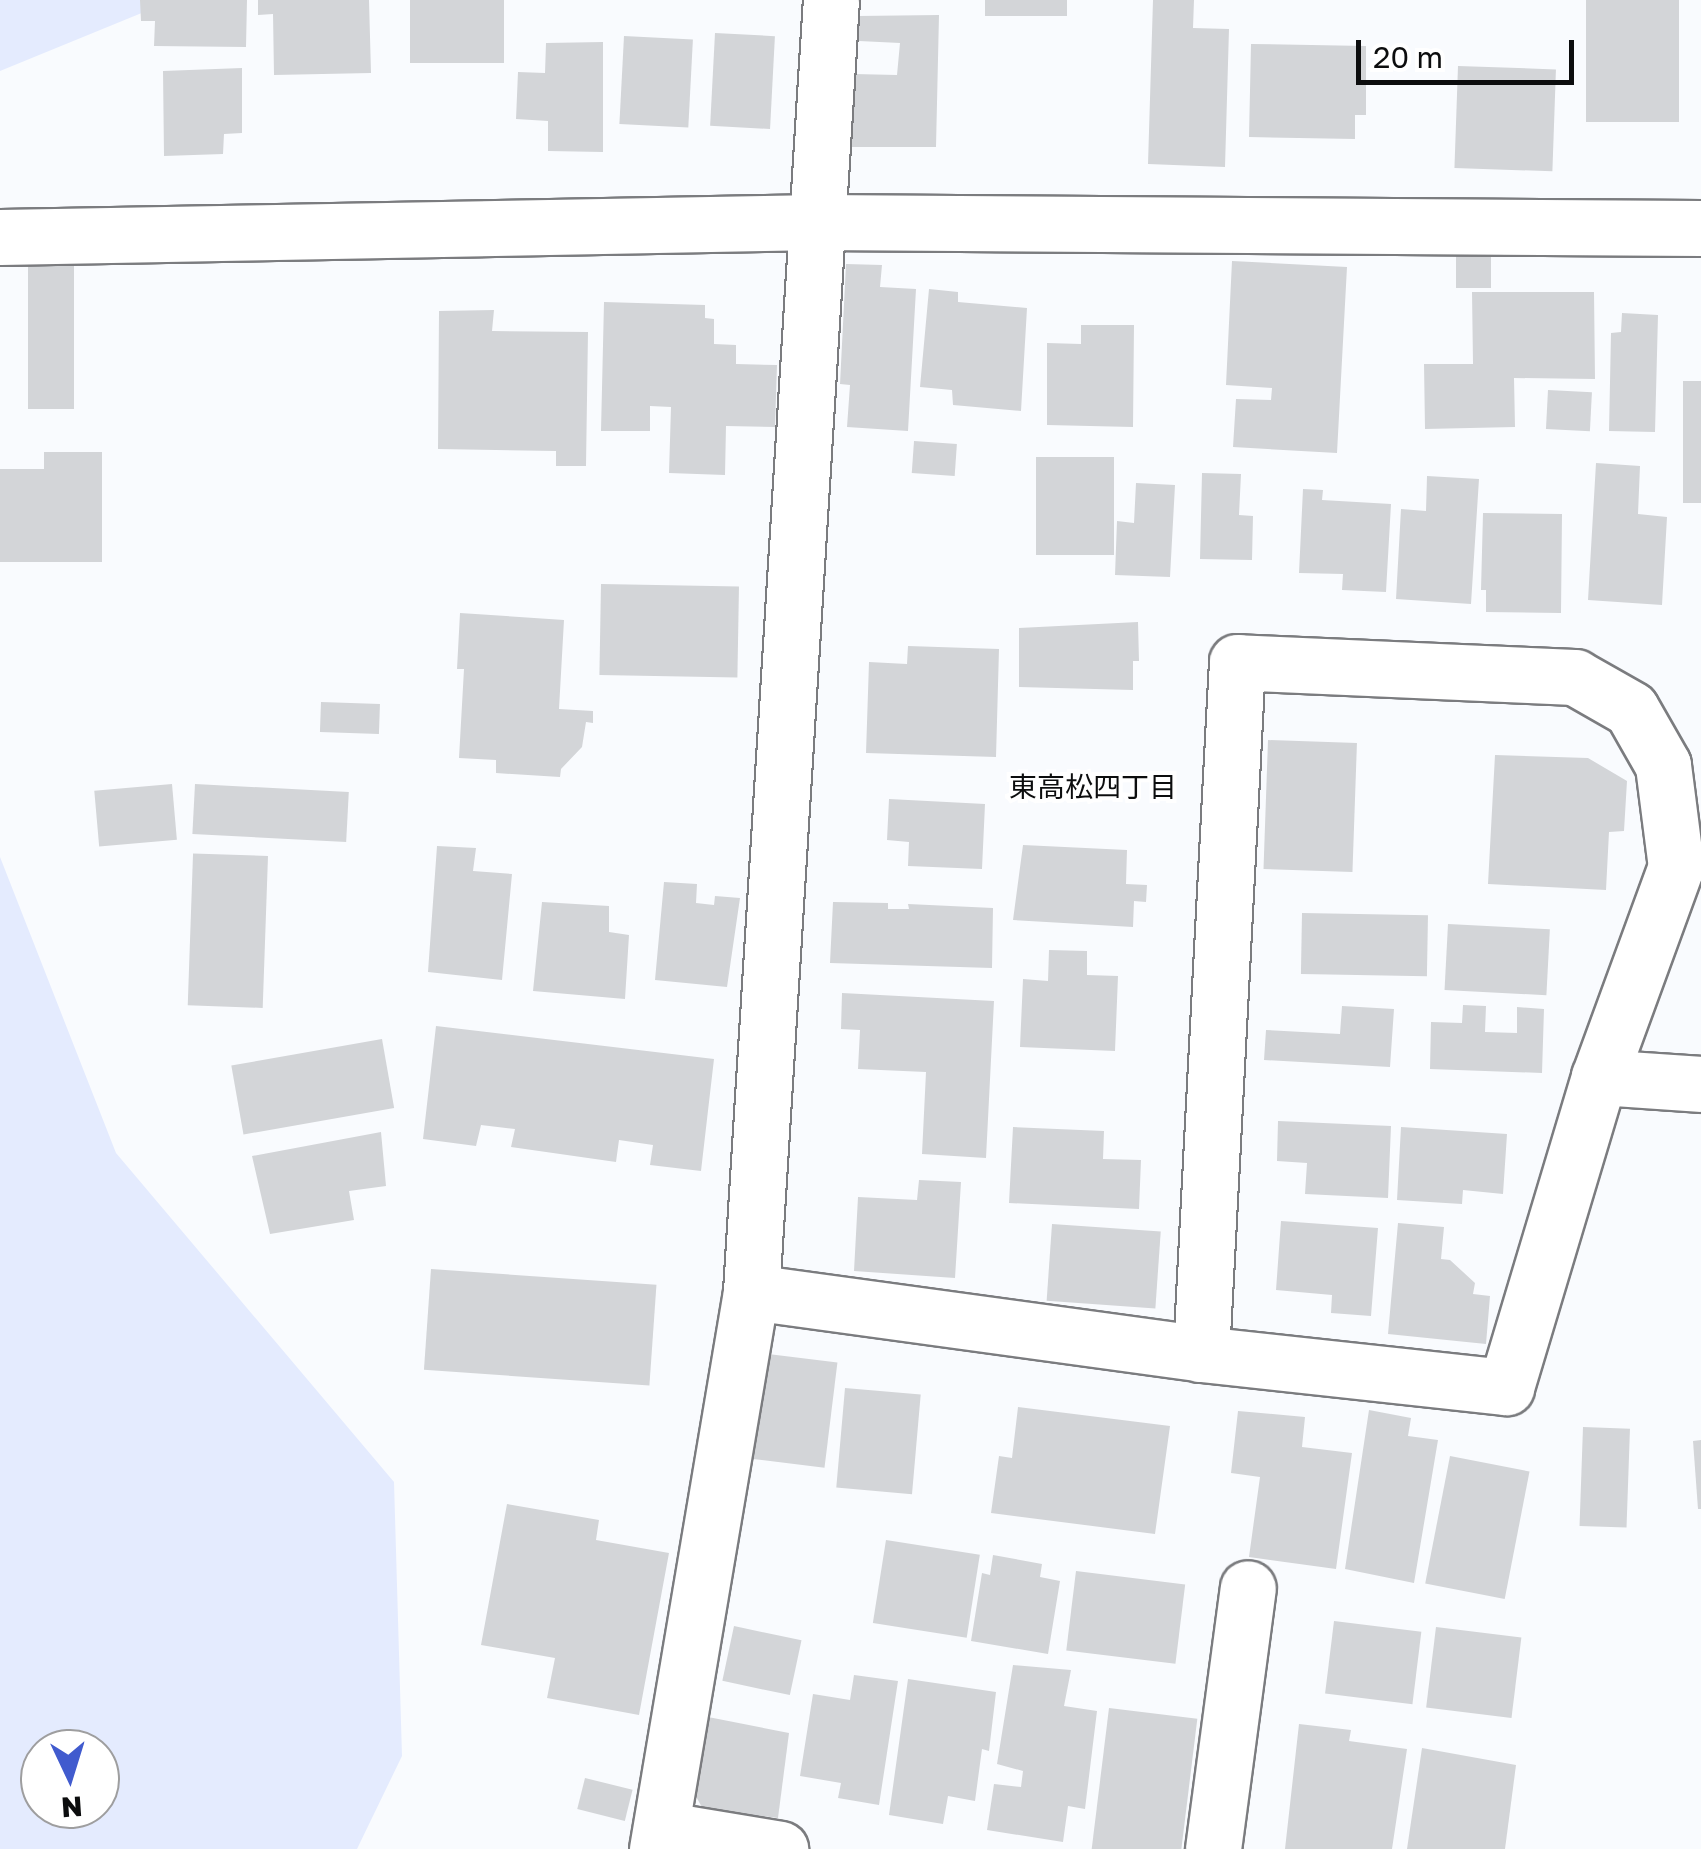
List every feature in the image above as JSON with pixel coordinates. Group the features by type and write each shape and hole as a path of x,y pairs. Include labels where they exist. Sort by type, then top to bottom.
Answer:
{"street":[{"path":"780,1849 659,1839 752,1292 830,0"},
{"path":"0,237 818,222 1701,228"},
{"path":"752,1292 1201,1354 1506,1387 1599,1078 1676,868 1663,765 1632,709 1575,677 1237,662 1201,1354"},
{"path":"1599,1078 1701,1084"},
{"path":"1213,1849 1248,1588"}],"shaded area":[{"path":"0,0 162,0 149,10 0,71"},
{"path":"0,857 116,1153 394,1482 402,1756 357,1849 0,1849"}],"building":[{"path":"140,0 247,0 246,47 154,46 155,21 141,21"},
{"path":"258,0 369,0 371,73 274,75 273,14 258,15"},
{"path":"410,0 504,0 504,63 410,63"},
{"path":"985,0 1067,0 1067,16 985,16"},
{"path":"1153,0 1194,0 1193,28 1229,29 1225,167 1148,164"},
{"path":"1586,0 1679,0 1679,122 1586,122"},
{"path":"939,15 936,147 851,147 854,74 897,75 900,43 859,41 858,16"},
{"path":"715,33 775,36 770,129 710,126"},
{"path":"624,36 693,40 688,127 619,124"},
{"path":"603,42 603,152 548,151 548,121 516,119 518,72 545,73 546,43"},
{"path":"1251,44 1366,46 1366,115 1355,115 1355,139 1249,137"},
{"path":"1458,66 1556,69 1552,171 1454,168"},
{"path":"242,68 242,133 224,134 223,154 164,156 163,71"},
{"path":"28,231 74,231 74,409 28,409"},
{"path":"1456,246 1491,246 1491,288 1456,288"},
{"path":"1232,261 1347,267 1337,453 1233,447 1236,399 1271,400 1272,388 1226,385"},
{"path":"846,264 882,265 880,287 916,289 908,431 847,427 850,385 840,384"},
{"path":"929,289 958,292 958,302 1027,308 1021,411 953,405 952,390 920,387"},
{"path":"1472,292 1594,292 1595,379 1514,378 1515,427 1425,429 1424,364 1473,364"},
{"path":"604,302 705,305 705,318 714,319 714,344 736,345 736,364 777,365 775,427 726,426 725,475 669,473 671,407 650,406 650,431 601,431"},
{"path":"494,310 492,331 588,332 586,466 556,466 556,451 438,449 439,311"},
{"path":"1622,313 1658,315 1655,432 1609,431 1611,333 1621,332"},
{"path":"1081,325 1134,325 1133,427 1047,425 1047,343 1081,344"},
{"path":"1683,381 1701,381 1701,503 1683,503"},
{"path":"1548,390 1592,392 1590,431 1546,429"},
{"path":"914,441 957,444 955,476 912,473"},
{"path":"44,452 102,452 102,562 0,562 0,469 44,469"},
{"path":"1036,457 1114,457 1114,555 1036,555"},
{"path":"1596,463 1640,466 1638,514 1667,517 1662,605 1588,600"},
{"path":"1202,473 1241,474 1239,515 1253,516 1252,560 1200,559"},
{"path":"1427,476 1479,479 1471,604 1396,599 1401,509 1426,511"},
{"path":"1136,483 1175,485 1170,577 1115,575 1117,521 1134,523"},
{"path":"1303,489 1323,490 1322,500 1391,504 1386,592 1342,590 1343,574 1299,573"},
{"path":"1483,513 1562,514 1561,613 1486,612 1486,590 1481,590"},
{"path":"601,584 739,586 737,677 599,675"},
{"path":"460,613 564,620 559,709 593,711 593,723 586,722 582,747 561,769 560,777 496,773 496,760 459,758 464,669 457,669"},
{"path":"1138,622 1139,661 1133,661 1133,690 1019,687 1019,628"},
{"path":"908,646 999,649 996,757 866,753 869,662 907,664"},
{"path":"321,702 380,704 379,734 320,732"},
{"path":"1268,740 1357,743 1352,872 1263,869"},
{"path":"1495,755 1588,758 1627,781 1624,831 1609,832 1606,890 1488,884"},
{"path":"172,784 177,840 99,847 94,791"},
{"path":"195,784 349,792 346,842 192,834"},
{"path":"889,799 985,804 982,869 908,866 909,842 887,840"},
{"path":"1023,845 1127,850 1126,884 1147,885 1146,902 1134,901 1133,927 1013,920"},
{"path":"437,846 476,848 473,871 512,874 502,980 428,972"},
{"path":"193,853 268,856 263,1008 188,1005"},
{"path":"664,882 697,884 696,903 714,905 715,896 740,898 727,987 655,980"},
{"path":"542,902 609,906 609,932 629,935 625,999 533,991"},
{"path":"833,902 888,903 888,909 909,909 908,904 993,908 992,968 830,963"},
{"path":"1302,913 1428,915 1427,976 1301,974"},
{"path":"1448,924 1550,929 1546,995 1445,990"},
{"path":"1049,950 1087,951 1087,975 1118,976 1115,1051 1020,1047 1023,979 1048,981"},
{"path":"842,993 994,1001 986,1158 922,1154 926,1072 858,1069 860,1030 841,1029"},
{"path":"1463,1005 1486,1006 1485,1032 1517,1033 1517,1007 1544,1009 1542,1073 1430,1069 1431,1022 1462,1023"},
{"path":"1342,1006 1394,1009 1390,1067 1264,1060 1266,1030 1340,1034"},
{"path":"436,1026 714,1059 701,1171 650,1165 653,1145 619,1140 616,1162 511,1147 515,1129 481,1125 476,1146 423,1139"},
{"path":"382,1039 394,1108 243,1135 231,1066"},
{"path":"1278,1121 1391,1126 1388,1198 1305,1194 1307,1163 1277,1161"},
{"path":"1013,1127 1104,1131 1103,1159 1141,1160 1139,1209 1009,1203"},
{"path":"1401,1127 1507,1134 1503,1194 1463,1190 1462,1204 1397,1200"},
{"path":"381,1132 386,1186 349,1191 354,1220 270,1234 252,1156"},
{"path":"919,1180 961,1182 955,1278 854,1271 858,1197 917,1200"},
{"path":"1281,1221 1378,1228 1371,1316 1331,1313 1332,1295 1276,1290"},
{"path":"1398,1223 1444,1227 1441,1259 1450,1260 1475,1283 1473,1294 1490,1296 1486,1344 1388,1334"},
{"path":"1052,1224 1161,1232 1155,1308 1047,1301"},
{"path":"431,1269 656,1285 649,1386 424,1370"},
{"path":"760,1353 837,1363 825,1468 747,1458"},
{"path":"845,1388 921,1395 912,1494 836,1488"},
{"path":"1018,1407 1170,1426 1155,1534 991,1513 999,1456 1012,1458"},
{"path":"1369,1410 1411,1418 1408,1436 1438,1440 1414,1583 1345,1569"},
{"path":"1238,1411 1305,1417 1302,1447 1352,1453 1336,1569 1249,1557 1260,1477 1231,1473"},
{"path":"1583,1427 1630,1429 1627,1528 1580,1526"},
{"path":"1701,1440 1701,1509 1698,1509 1693,1441"},
{"path":"1450,1456 1530,1471 1505,1599 1425,1584"},
{"path":"507,1504 599,1520 596,1540 669,1553 639,1715 547,1698 555,1658 481,1645"},
{"path":"886,1540 980,1555 967,1638 873,1623"},
{"path":"993,1555 1042,1564 1040,1577 1060,1581 1048,1654 971,1641 982,1573 990,1575"},
{"path":"1076,1571 1185,1584 1175,1664 1066,1650"},
{"path":"1334,1621 1421,1632 1412,1704 1325,1693"},
{"path":"734,1626 801,1640 790,1695 722,1681"},
{"path":"1436,1627 1521,1637 1511,1718 1426,1707"},
{"path":"1013,1665 1071,1670 1064,1706 1097,1711 1085,1809 1068,1806 1063,1842 987,1830 994,1784 1021,1787 1023,1771 997,1764"},
{"path":"854,1675 898,1681 879,1805 838,1798 841,1783 800,1776 813,1694 850,1700"},
{"path":"908,1679 996,1692 989,1751 982,1749 975,1801 948,1796 943,1824 889,1815"},
{"path":"1109,1708 1197,1719 1181,1849 1092,1849"},
{"path":"703,1716 789,1733 778,1818 703,1809 690,1786"},
{"path":"1299,1724 1351,1730 1349,1741 1407,1749 1392,1849 1285,1849"},
{"path":"1422,1748 1516,1765 1505,1849 1407,1849"},
{"path":"585,1778 633,1790 625,1821 577,1809"}],"district":[{"name":"東高松四丁目","path":"1093,787"}]}
